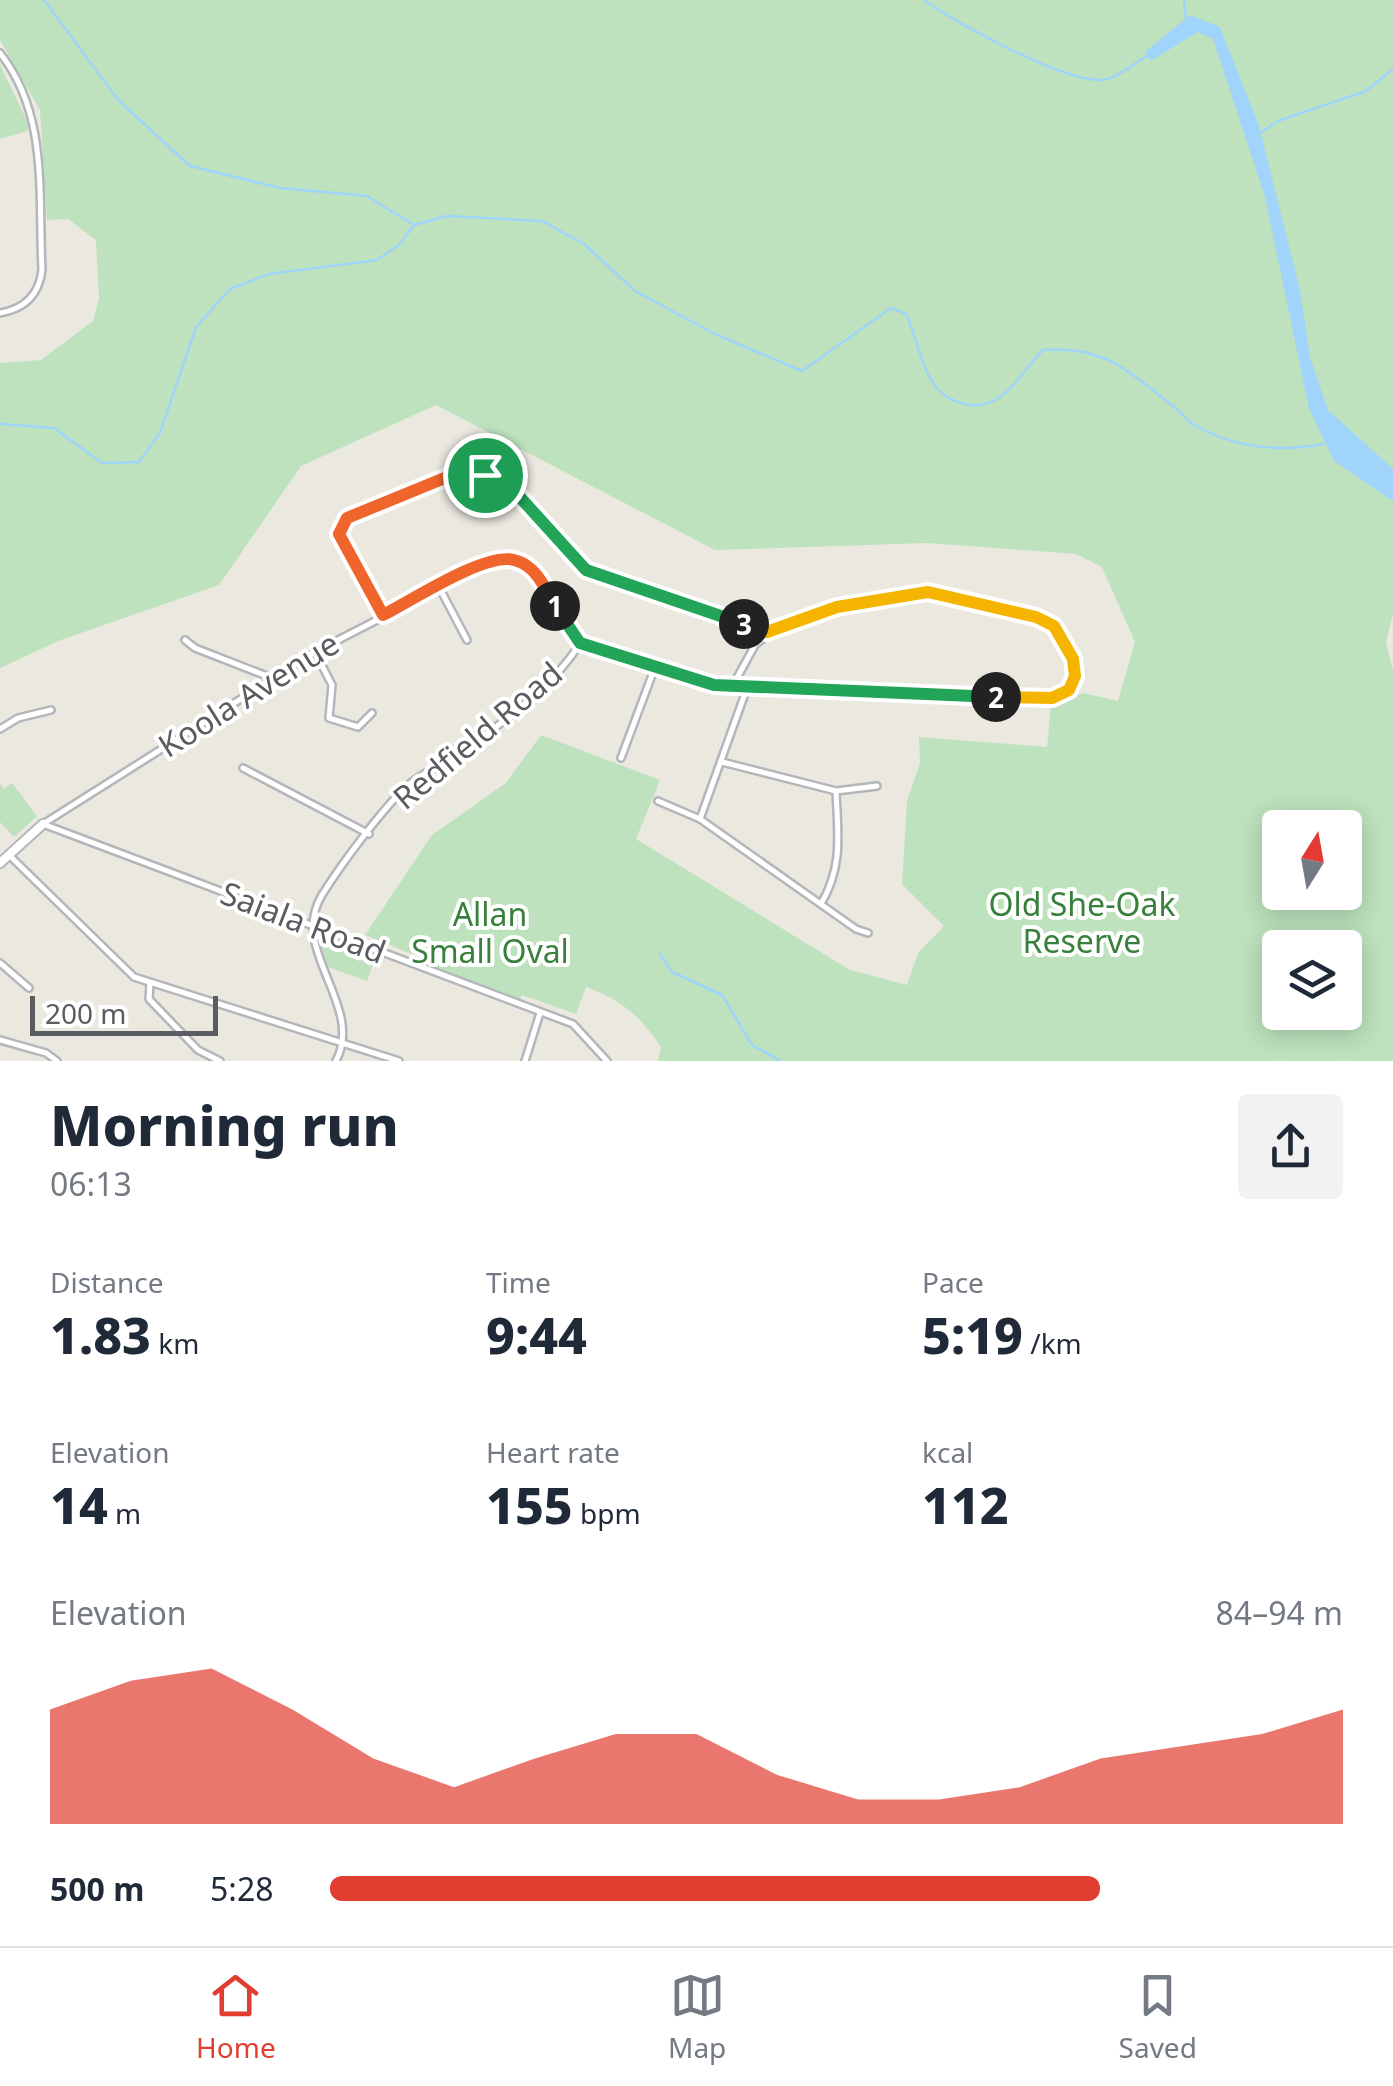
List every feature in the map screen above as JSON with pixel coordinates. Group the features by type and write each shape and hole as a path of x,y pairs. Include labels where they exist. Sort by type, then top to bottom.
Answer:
{"street":[{"path":"0,52 21,82 36,124 42,270 38,288 27,302 0,313"},
{"path":"383,615 339,534 342,522 470,471 508,484 586,570 767,632"},
{"name":"Koola Avenue","path":"0,863 43,824 272,678 383,615 495,559 514,560 537,575 580,643"},
{"path":"439,586 467,640"},
{"path":"580,643 732,688 1064,696 1075,676 1073,659 1054,626 1036,617 928,592 837,607 767,632 745,659 732,688"},
{"path":"185,640 195,648 272,678"},
{"name":"Redfield Road","path":"312,927 321,896 403,790 463,751 534,694 564,668 580,643"},
{"path":"315,652 332,685 329,718 358,727 372,714"},
{"path":"621,758 656,666"},
{"path":"700,819 747,688"},
{"path":"0,729 18,718 51,710"},
{"path":"722,762 836,791 878,786"},
{"path":"243,768 369,834"},
{"path":"821,904 835,880 839,859 836,791"},
{"path":"658,801 700,819 868,933"},
{"name":"Saiala Road","path":"43,824 573,1024 607,1061"},
{"path":"9,855 121,970 150,983 400,1061"},
{"path":"312,927 344,1020 344,1042 336,1061"},
{"path":"0,963 29,988"},
{"path":"150,983 149,999 198,1050 220,1061"},
{"path":"525,1061 540,1013"},
{"path":"0,1040 46,1053 58,1061"}],"green space":[{"path":"0,0 1393,0 1393,614 1386,642 1393,671 1393,1061 658,1061 661,1047 646,1027 620,1003 598,992 586,987 576,1014 522,995 520,1000 415,962 417,956 365,935 432,835 506,783 541,735 660,780 636,839 850,970 907,985 918,953 944,926 902,884 907,801 920,763 919,737 1047,747 1051,706 1083,693 1118,701 1135,642 1102,567 1076,554 928,543 715,550 436,405 301,466 219,585 58,641 0,668 0,363 41,360 93,321 99,298 96,240 68,219 47,220 40,110 0,40"},
{"path":"0,65 29,125 27,131 0,139"},
{"path":"12,783 37,816 14,837 0,822 0,784 4,789"},
{"path":"330,938 376,955 367,981 328,967 321,945"}],"water":[{"path":"1190,15 1220,27 1259,126 1300,290 1310,357 1328,410 1393,469 1393,501 1334,461 1309,409 1265,197 1213,39 1197,32 1151,61 1145,52"}],"waterway":[{"path":"44,0 119,101 190,166 280,188 367,196 414,225"},
{"path":"924,0 986,37 1068,74 1107,79 1147,56"},
{"path":"1184,0 1186,18"},
{"path":"1261,132 1278,121 1366,91 1393,69"},
{"path":"0,424 54,428 102,463 139,462 160,433 196,327 230,289 269,274 377,260 399,245 414,225 447,216 542,221 584,244 635,291 715,334 802,371 891,308 906,314 926,371 942,393 954,401 974,405 993,401 1006,393 1043,350 1083,352 1114,363 1193,424 1211,433 1274,448 1323,444"},
{"path":"660,954 672,972 722,995 752,1045 781,1061"}],"route":[{"path":"470,471 485,475 508,484 574,561 600,576 767,632 837,607 928,592 1036,617 1054,626 1073,659 1075,676 1064,696 1052,698 714,685 580,643 537,575 523,563 504,558 484,564 383,615 339,534 339,526 347,518 452,475 470,471"}],"park label":[{"name":"Old She-Oak Reserve","path":"1082,924"},
{"name":"Allan Small Oval","path":"490,934"}]}
